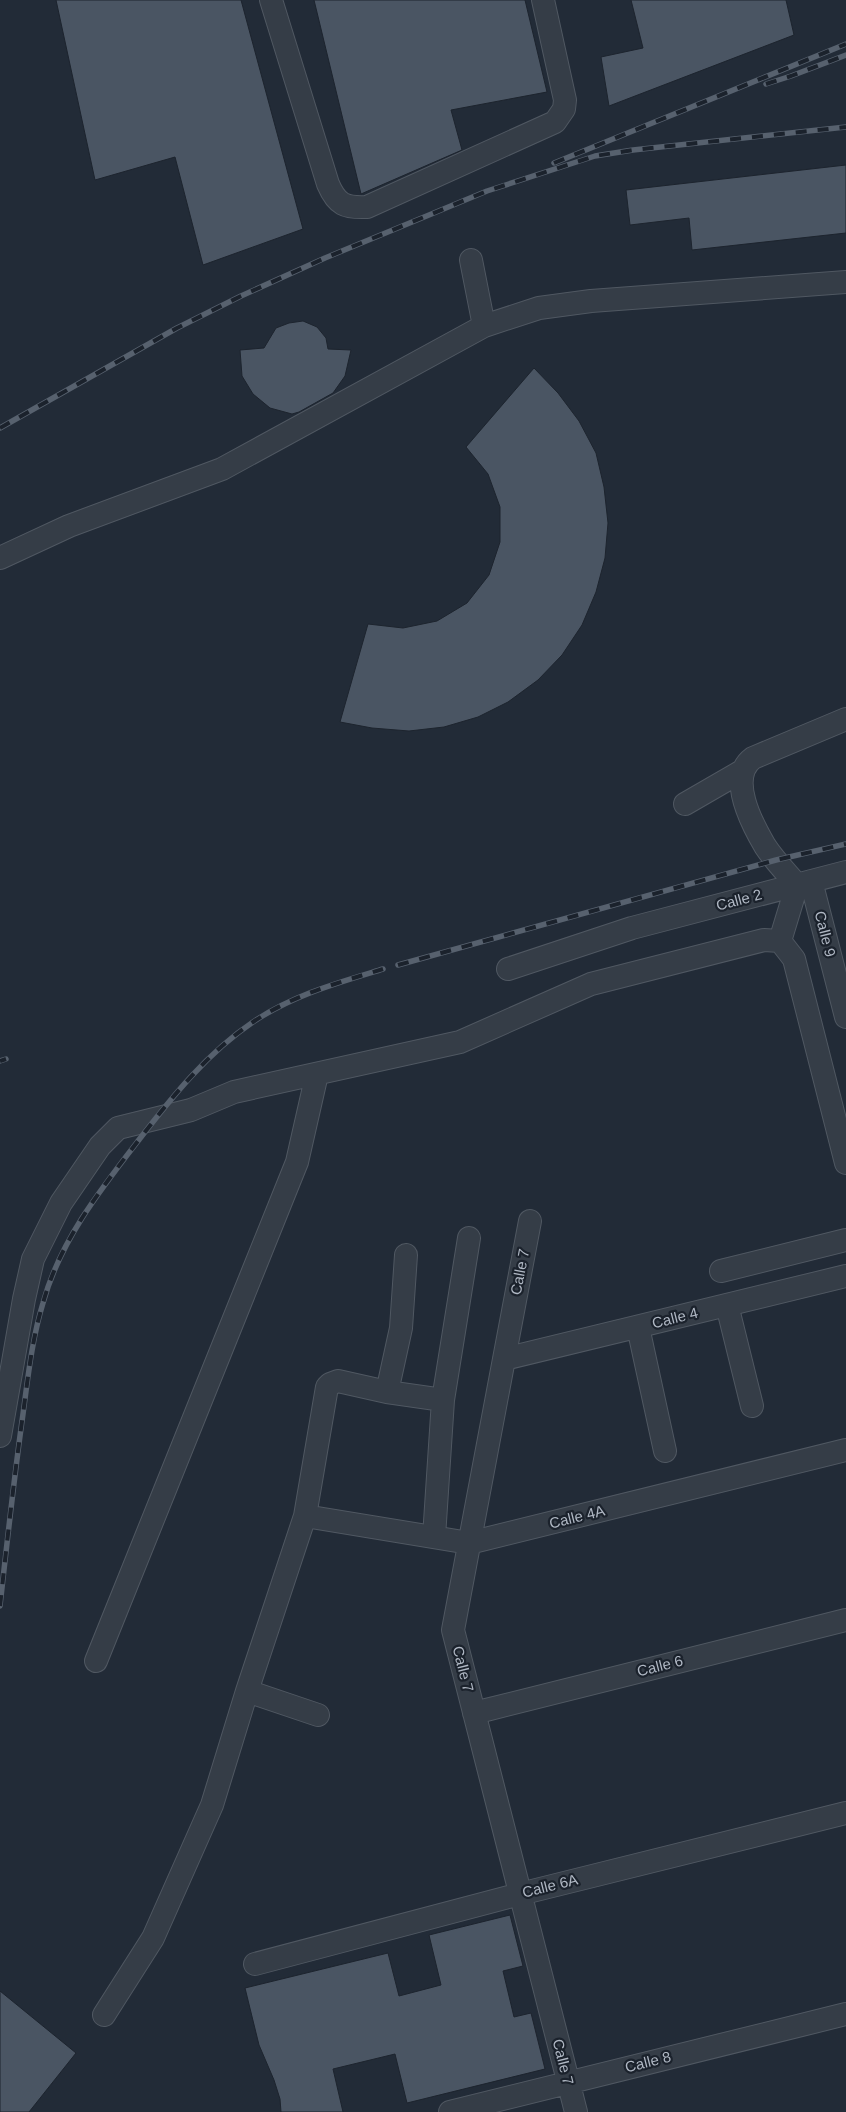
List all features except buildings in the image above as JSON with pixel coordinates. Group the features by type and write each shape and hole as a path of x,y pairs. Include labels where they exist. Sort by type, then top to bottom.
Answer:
{"street":[{"path":"271,0 333,197 342,205 354,208 368,206 556,122 564,109 565,100 543,0"},
{"path":"472,260 484,326"},
{"path":"0,558 69,526 222,469 484,326 539,308 591,301 846,282"},
{"path":"780,941 804,883 770,853 761,838 747,808 741,787 742,771 746,763 753,758 846,719"},
{"path":"685,804 742,771"},
{"name":"Calle 2","path":"508,969 632,928 846,872"},
{"name":"Calle 9","path":"804,883 837,942 846,1017"},
{"path":"0,1436 24,1299 33,1259 61,1203 100,1146 118,1128 191,1110 234,1092 460,1042 590,984 764,940 780,941 794,959 846,1163"},
{"path":"96,1661 297,1162 317,1074"},
{"name":"Calle 7","path":"530,1221 453,1630 576,2112"},
{"path":"434,1537 443,1400 469,1238"},
{"path":"720,1271 846,1240"},
{"path":"387,1392 401,1328 406,1255"},
{"name":"Calle 4","path":"504,1359 846,1276"},
{"path":"727,1305 752,1406"},
{"path":"638,1327 666,1451"},
{"path":"104,2015 154,1938 212,1805 247,1691 305,1516 326,1388 338,1381 387,1392 443,1400"},
{"name":"Calle 4A","path":"305,1516 469,1543 846,1450"},
{"name":"Calle 6","path":"474,1713 846,1620"},
{"path":"247,1691 318,1715"},
{"name":"Calle 6A","path":"255,1964 520,1894 846,1813"},
{"name":"Calle 8","path":"450,2112 846,2014"}],"railway":[{"path":"554,163 846,44"},
{"path":"766,84 846,55"},
{"path":"0,428 177,328 241,296 325,258 487,191 595,156 633,150 846,127"},
{"path":"398,965 776,860 846,844"},
{"path":"0,1606 20,1438 36,1330 50,1280 83,1217 124,1159 177,1092 220,1047 253,1022 284,1004 332,985 383,969"},
{"path":"0,1061 6,1059"}]}
